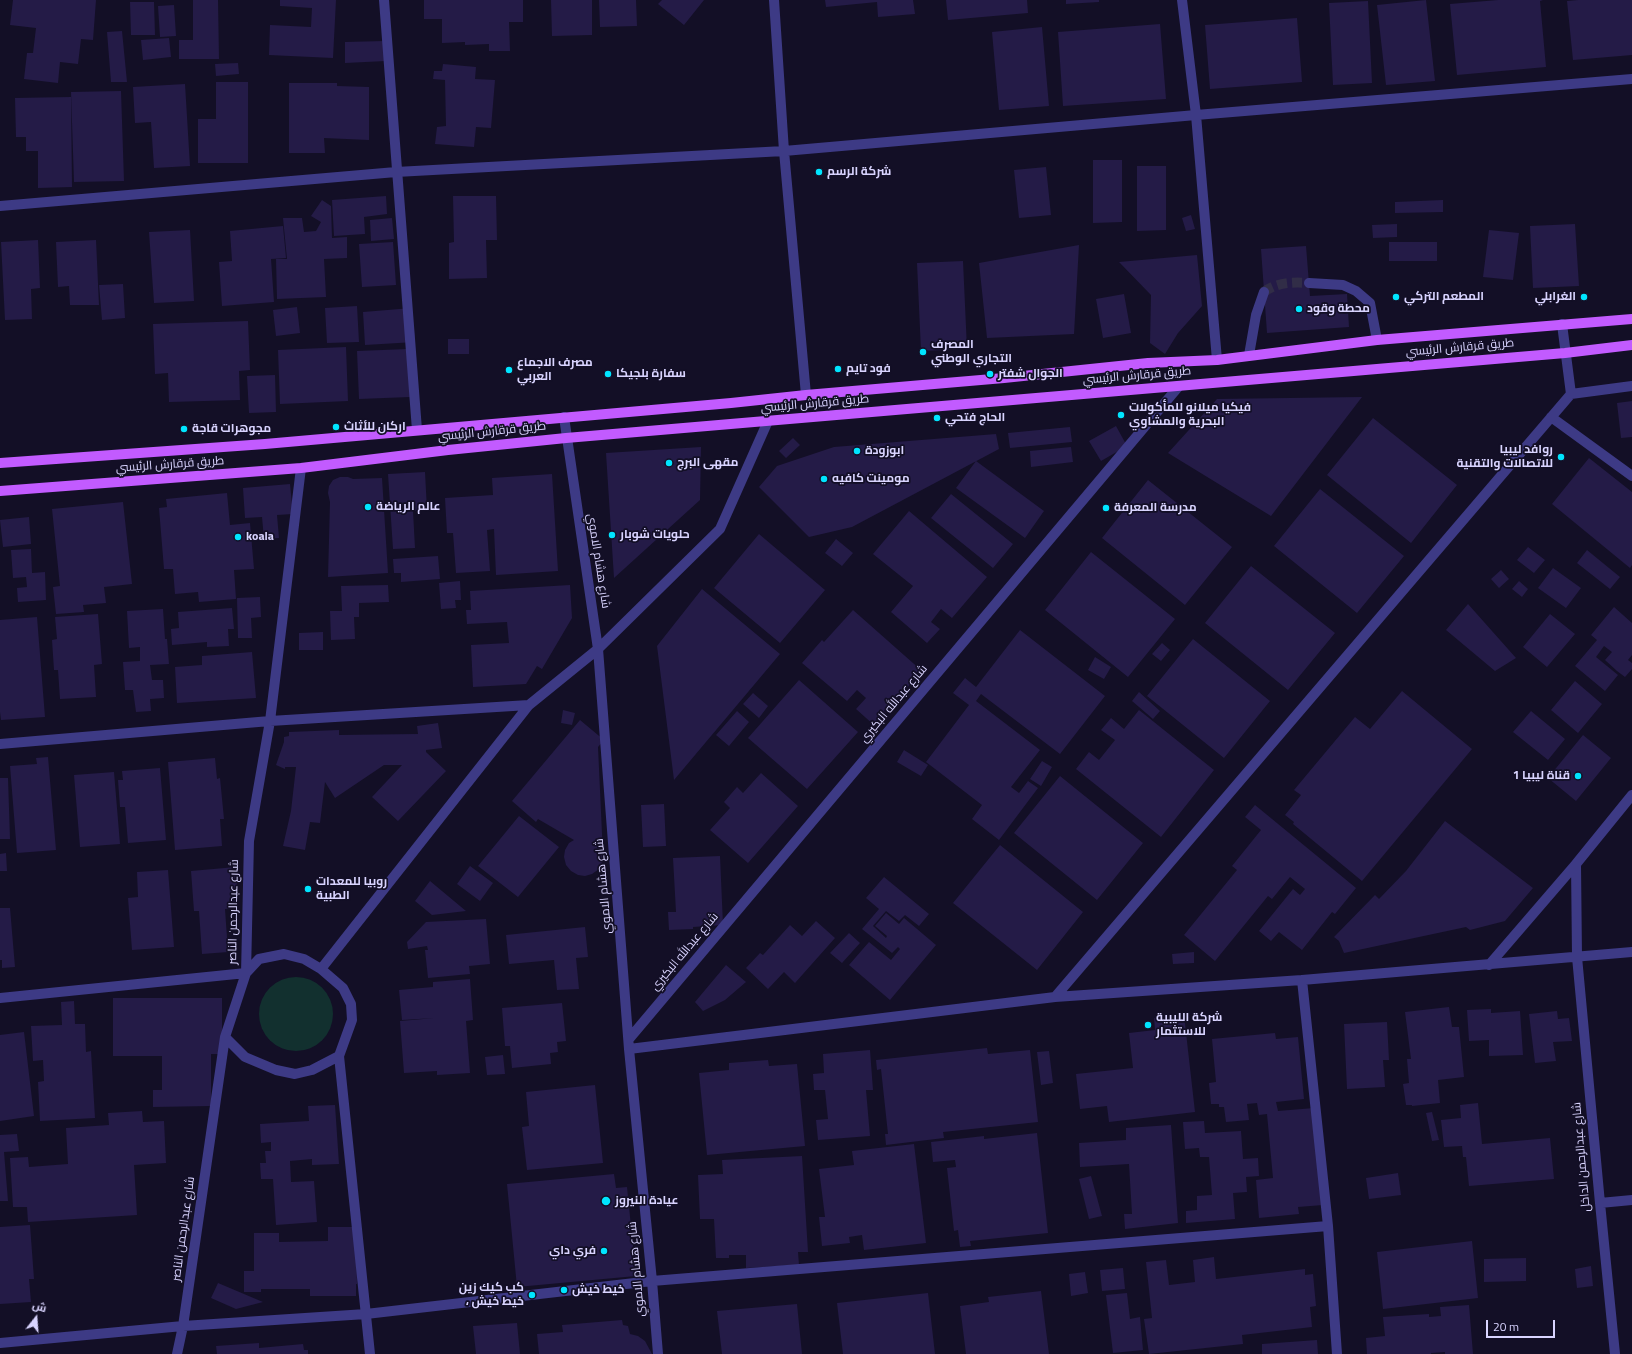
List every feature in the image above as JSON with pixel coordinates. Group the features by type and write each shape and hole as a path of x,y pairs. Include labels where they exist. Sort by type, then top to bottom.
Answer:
{"main road":[{"name":"طريق قرقارش الرئيسي","path":"0,463 266,444 731,403 1148,363 1217,360 1377,340 1632,319"},
{"name":"طريق قرقارش الرئيسي","path":"0,491 301,468 448,450 566,438 1565,353 1632,345"}],"street":[{"path":"384,0 417,430"},
{"path":"774,0 784,151 806,395"},
{"path":"1182,0 1196,114 1217,360"},
{"path":"0,206 396,172 784,151 1196,114 1632,79"},
{"path":"1309,283 1343,285 1356,291 1370,303 1377,340"},
{"path":"1249,355 1256,315 1264,292"},
{"path":"1562,324 1571,394"},
{"name":"شارع عبدالله البكيري","path":"629,1044 1179,386"},
{"path":"1056,997 1571,394 1632,386"},
{"name":"شارع هشام الاموي","path":"564,417 598,649 629,1044 658,1354"},
{"path":"1551,417 1632,476"},
{"path":"321,969 529,705 598,649 720,529 768,421"},
{"name":"شارع عبدالرحمن الناصر","path":"177,1354 183,1326 225,1037 246,973 249,841 270,721 301,468"},
{"path":"0,744 270,721 529,705"},
{"path":"1489,965 1576,864 1632,794"},
{"name":"شارع عبدالرحمن الداخل","path":"1576,864 1577,957 1615,1354"},
{"path":"629,1044 1056,997 1302,980 1632,952"},
{"path":"0,998 246,973 259,959 284,954 304,959 321,969 343,988 351,1004 352,1020 338,1056 370,1354"},
{"path":"1302,980 1328,1226 1337,1354"},
{"path":"225,1037 245,1057 276,1070 295,1074 312,1070 338,1056"},
{"path":"1600,1203 1632,1200"},
{"path":"0,1343 183,1326 366,1314 652,1281 1328,1226"}],"green space":[{"path":"289,977 303,977 317,983 327,993 333,1007 333,1021 327,1035 317,1045 303,1051 289,1051 275,1045 265,1035 259,1021 259,1007 265,993 275,983"}],"building":[{"path":"13,0 96,0 93,40 81,39 78,64 60,62 58,83 24,79 27,53 33,53 36,28 10,25"},
{"path":"193,0 218,0 219,59 179,59 179,40 193,40"},
{"path":"280,0 336,0 333,58 269,55 270,25 311,27 312,8 280,6"},
{"path":"424,0 523,0 523,22 509,22 510,51 489,51 489,44 465,45 465,42 442,43 442,19 424,19"},
{"path":"551,0 592,0 592,35 552,36"},
{"path":"599,0 636,0 637,26 600,27"},
{"path":"662,0 704,0 684,25 658,4"},
{"path":"825,0 913,0 915,14 878,17 877,2 826,7"},
{"path":"946,0 1027,0 1028,13 948,20"},
{"path":"1066,0 1099,0 1099,2 1066,4"},
{"path":"1426,0 1435,81 1386,85 1377,5"},
{"path":"1498,0 1543,0 1540,1 1546,67 1457,75 1450,4"},
{"path":"1632,0 1632,55 1573,60 1567,1"},
{"path":"1368,1 1372,83 1333,85 1329,3"},
{"path":"130,2 154,2 155,35 131,35"},
{"path":"174,5 176,36 160,37 158,6"},
{"path":"1297,18 1302,82 1210,89 1205,25"},
{"path":"1160,24 1166,99 1063,106 1058,32"},
{"path":"1042,27 1049,106 999,110 992,32"},
{"path":"122,31 127,82 111,82 107,32"},
{"path":"169,38 171,57 143,60 141,40"},
{"path":"385,41 386,61 345,63 345,42"},
{"path":"238,63 239,74 216,76 215,64"},
{"path":"443,64 476,67 475,79 495,80 491,128 476,127 474,147 435,144 437,127 446,126 445,80 433,79 434,71 442,71"},
{"path":"216,82 248,82 248,163 198,163 198,119 216,119"},
{"path":"289,83 337,83 337,86 369,87 369,140 324,138 325,153 289,153"},
{"path":"185,84 190,166 154,168 151,122 135,123 133,87"},
{"path":"121,91 124,181 74,182 71,92"},
{"path":"71,97 72,187 38,188 38,151 26,151 26,137 16,137 15,98"},
{"path":"1093,160 1122,160 1122,222 1093,223"},
{"path":"1137,166 1166,166 1166,230 1137,231"},
{"path":"1046,167 1051,215 1019,218 1014,170"},
{"path":"386,196 387,214 364,217 365,234 334,236 332,200"},
{"path":"453,196 496,196 497,240 486,240 487,278 449,279 449,243 454,242"},
{"path":"322,200 331,206 332,238 347,237 347,258 324,259 326,297 277,299 276,259 287,259 283,218 302,218 304,232 316,231 321,222 311,216"},
{"path":"1443,200 1443,212 1395,213 1395,202"},
{"path":"1191,215 1195,229 1186,231 1182,218"},
{"path":"392,218 394,239 371,241 370,220"},
{"path":"1397,224 1397,237 1373,238 1372,225"},
{"path":"1575,224 1579,286 1533,288 1530,226"},
{"path":"283,226 286,258 271,259 274,302 222,306 219,262 232,261 230,231"},
{"path":"190,230 194,301 154,303 149,232"},
{"path":"1489,230 1519,233 1513,280 1483,277"},
{"path":"38,240 40,288 31,289 32,319 5,320 1,242"},
{"path":"96,240 99,305 70,305 69,286 58,287 56,242"},
{"path":"393,242 396,285 362,287 359,244"},
{"path":"1389,242 1437,242 1437,261 1389,261"},
{"path":"1079,245 1074,334 987,338 979,263"},
{"path":"1306,246 1310,296 1347,294 1349,327 1267,333 1261,249"},
{"path":"1197,255 1202,306 1178,333 1165,354 1150,343 1151,295 1119,262"},
{"path":"963,261 967,349 921,351 917,263"},
{"path":"123,284 125,318 102,320 99,285"},
{"path":"1124,294 1131,333 1103,338 1096,299"},
{"path":"357,306 359,342 327,343 325,308"},
{"path":"297,307 300,333 276,336 273,310"},
{"path":"412,308 415,342 365,345 363,312"},
{"path":"248,321 250,370 239,371 240,400 169,402 168,373 155,374 153,324"},
{"path":"448,339 469,339 469,354 448,354"},
{"path":"346,347 348,401 280,404 278,350"},
{"path":"408,349 410,397 359,399 357,351"},
{"path":"275,375 276,412 249,413 247,376"},
{"path":"1362,397 1271,516 1168,453 1217,399"},
{"path":"1632,401 1632,437 1621,438 1617,403"},
{"path":"1373,418 1457,485 1411,543 1327,475"},
{"path":"1116,426 1127,446 1101,461 1089,441"},
{"path":"1070,427 1072,442 1010,448 1008,433"},
{"path":"996,434 999,449 852,527 809,537 759,487 777,466 834,447"},
{"path":"793,438 800,445 786,458 779,451"},
{"path":"701,447 700,500 614,578 606,453"},
{"path":"1071,447 1073,462 1031,467 1030,451"},
{"path":"1589,458 1632,492 1632,565 1630,568 1552,504"},
{"path":"976,461 1044,511 1025,538 956,488"},
{"path":"425,472 427,510 413,511 415,548 393,549 388,474"},
{"path":"552,474 558,571 496,575 494,529 487,530 490,571 456,573 453,533 447,533 445,498 493,495 492,478"},
{"path":"340,477 348,477 353,479 382,478 388,573 328,577 330,502 328,493 329,486 333,480"},
{"path":"1148,480 1232,547 1185,605 1102,538"},
{"path":"290,484 293,514 277,515 279,538 264,539 262,517 245,518 243,488"},
{"path":"1320,489 1404,556 1357,613 1274,546"},
{"path":"227,493 230,525 250,523 254,569 234,570 236,599 199,602 198,592 175,594 173,569 164,569 159,508 167,507 166,499"},
{"path":"951,494 1013,544 993,568 931,518"},
{"path":"123,502 132,584 104,587 106,603 83,605 84,612 56,614 53,587 60,586 52,509"},
{"path":"909,511 987,577 952,618 941,609 931,622 940,629 927,643 891,612 913,586 873,554"},
{"path":"29,517 31,544 3,547 0,520"},
{"path":"759,534 825,590 780,643 714,588"},
{"path":"836,539 853,553 842,566 825,553"},
{"path":"1528,547 1545,560 1534,573 1517,560"},
{"path":"31,549 32,573 45,572 46,600 18,602 17,588 27,587 26,577 13,578 11,550"},
{"path":"1587,550 1620,577 1610,589 1577,563"},
{"path":"1091,552 1175,619 1128,677 1045,610"},
{"path":"438,556 440,579 401,582 401,573 394,573 393,559"},
{"path":"1251,566 1335,633 1288,690 1205,623"},
{"path":"1553,568 1581,588 1566,608 1538,588"},
{"path":"1501,570 1509,579 1499,588 1491,579"},
{"path":"460,581 461,600 455,600 456,608 441,609 439,583"},
{"path":"1519,581 1528,589 1522,597 1512,589"},
{"path":"388,585 389,602 359,603 359,617 354,617 355,639 331,640 330,611 342,611 341,586"},
{"path":"570,585 572,618 542,669 537,666 526,684 473,687 471,645 509,643 507,622 467,624 466,610 471,610 470,591"},
{"path":"702,589 780,654 674,780 657,646"},
{"path":"260,597 261,617 251,618 252,638 238,638 237,598"},
{"path":"1468,604 1516,658 1495,671 1446,630"},
{"path":"1614,607 1632,623 1632,655 1628,660 1632,663 1632,669 1625,677 1617,671 1605,660 1612,652 1604,646 1596,657 1618,675 1605,691 1575,666 1597,640 1591,635"},
{"path":"232,608 234,629 228,629 229,646 207,647 207,642 172,645 171,629 179,628 178,612"},
{"path":"163,609 165,639 167,639 169,664 150,665 152,680 163,680 164,698 150,699 151,711 136,712 133,690 125,690 123,662 140,661 140,647 129,648 127,611"},
{"path":"853,610 922,671 906,689 905,687 884,711 886,713 875,726 856,709 866,698 857,690 847,701 802,663 822,640 824,642"},
{"path":"98,614 102,664 94,665 96,697 60,699 58,670 54,670 52,640 57,639 55,617"},
{"path":"1550,614 1575,634 1547,667 1523,647"},
{"path":"37,617 45,717 1,720 0,620"},
{"path":"1020,630 1105,696 1060,754 981,694 976,701 1040,750 1011,787 1019,793 1028,781 1038,788 999,840 972,819 982,805 926,762 969,705 953,693 965,678 976,687"},
{"path":"323,632 323,650 299,650 299,633"},
{"path":"1193,639 1270,701 1224,758 1147,696"},
{"path":"1162,643 1170,650 1161,661 1152,654"},
{"path":"252,652 256,698 177,703 175,667 202,665 202,656"},
{"path":"1095,657 1111,667 1104,679 1088,670"},
{"path":"799,680 858,732 807,789 748,738"},
{"path":"1575,681 1602,704 1578,733 1551,710"},
{"path":"1402,691 1472,749 1362,881 1293,824 1294,822 1285,815 1301,795 1294,790 1355,717 1370,729"},
{"path":"1139,692 1160,711 1153,719 1132,701"},
{"path":"753,693 768,706 759,718 743,704"},
{"path":"563,710 575,713 572,725 561,723"},
{"path":"1139,710 1214,770 1161,837 1076,769 1089,752 1099,760 1115,740 1101,730 1111,718 1124,729"},
{"path":"737,711 749,722 729,746 716,735"},
{"path":"1531,711 1565,739 1548,760 1513,732"},
{"path":"580,720 604,740 598,747 603,855 599,869 592,874 585,876 578,875 571,871 566,865 564,857 565,850 569,843 574,840 538,819 536,822 512,801"},
{"path":"438,723 442,748 426,750 426,752 446,771 398,821 372,797 402,765 384,765 335,798 325,782 320,823 310,822 305,850 283,846 291,811 296,767 285,767 285,769 276,765 284,742 284,737 289,736 289,732 339,730 339,735 418,734 417,726"},
{"path":"1583,735 1611,758 1576,801 1548,778"},
{"path":"904,750 928,765 921,776 897,762"},
{"path":"48,757 56,850 17,853 10,766 37,764 36,758"},
{"path":"215,758 217,779 220,778 224,819 220,819 222,846 175,850 168,762"},
{"path":"1042,761 1052,767 1041,786 1030,779"},
{"path":"160,768 166,840 128,843 125,807 120,807 118,780 123,780 122,771"},
{"path":"114,772 120,844 80,847 74,775"},
{"path":"761,773 798,806 748,863 710,830 730,808 724,802 737,787 743,793"},
{"path":"1060,776 1143,843 1097,900 1014,833"},
{"path":"0,778 8,778 10,839 0,839"},
{"path":"664,804 666,846 643,847 641,805"},
{"path":"1255,805 1356,888 1335,914 1332,912 1302,950 1279,932 1271,941 1259,931 1293,889 1300,895 1305,889 1290,877 1272,899 1268,896 1215,961 1184,935 1237,870 1232,866 1261,830 1245,817"},
{"path":"519,816 559,847 518,897 478,866"},
{"path":"1445,821 1533,888 1505,921 1470,930 1466,927 1344,953 1339,941 1334,937 1375,895 1379,899 1406,871"},
{"path":"1000,845 1083,912 1037,970 953,903"},
{"path":"6,853 7,871 0,871 0,854"},
{"path":"720,856 723,925 693,927 693,929 669,930 668,912 676,912 673,858"},
{"path":"470,866 493,883 480,901 457,884"},
{"path":"236,867 238,908 225,909 228,952 202,954 199,911 194,911 191,871"},
{"path":"168,870 174,947 132,950 128,898 138,897 137,872"},
{"path":"884,877 929,914 919,926 905,915 899,921 886,911 873,926 886,938 887,936 875,926 886,913 899,924 904,918 936,945 890,1000 849,965 869,942 891,960 900,949 898,947 892,953 862,929 879,909 866,898"},
{"path":"430,881 466,911 432,915 415,901"},
{"path":"0,908 10,908 15,967 2,968 2,960 0,960"},
{"path":"486,919 490,964 469,966 470,974 428,978 425,950 428,950 427,946 408,949 407,942 426,922"},
{"path":"816,921 835,938 795,983 784,972 768,989 746,968 760,953 763,955 790,925 802,936"},
{"path":"585,927 588,957 576,958 579,989 557,990 554,960 509,964 506,935"},
{"path":"849,933 860,943 842,963 830,953"},
{"path":"1194,952 1194,963 1173,964 1172,954"},
{"path":"726,965 746,982 725,1000 703,1011 695,1002"},
{"path":"470,979 473,1020 466,1021 470,1073 437,1075 437,1071 404,1073 400,1021 435,1018 402,1020 399,990 433,987 433,982"},
{"path":"113,998 222,998 222,1054 211,1054 211,1106 153,1107 153,1090 162,1090 162,1056 113,1056"},
{"path":"74,1001 75,1024 85,1024 86,1052 91,1051 95,1118 40,1121 38,1082 44,1081 43,1060 33,1061 31,1026 62,1025 61,1002"},
{"path":"562,1003 566,1041 557,1042 558,1052 550,1053 551,1064 512,1068 510,1046 505,1046 502,1008"},
{"path":"1449,1007 1452,1027 1459,1027 1464,1077 1438,1080 1440,1103 1412,1106 1406,1105 1403,1084 1409,1083 1407,1059 1411,1059 1405,1012"},
{"path":"1491,1009 1491,1013 1520,1011 1523,1055 1489,1056 1489,1040 1469,1041 1467,1010"},
{"path":"1557,1011 1558,1019 1569,1018 1572,1041 1553,1042 1556,1061 1535,1063 1529,1014"},
{"path":"1184,1015 1195,1112 1109,1122 1107,1106 1080,1109 1076,1074 1133,1068 1129,1033 1155,1030 1154,1018"},
{"path":"1387,1022 1389,1060 1383,1060 1385,1087 1347,1089 1344,1024"},
{"path":"24,1032 34,1116 0,1121 0,1035"},
{"path":"1275,1033 1276,1039 1298,1037 1304,1099 1276,1102 1278,1111 1314,1108 1323,1205 1298,1207 1299,1214 1259,1218 1256,1180 1273,1178 1267,1114 1259,1115 1257,1103 1247,1104 1249,1120 1226,1122 1224,1107 1219,1107 1219,1104 1211,1104 1209,1083 1216,1082 1212,1039"},
{"path":"987,1048 988,1054 1030,1050 1038,1122 943,1132 944,1138 886,1145 885,1134 888,1134 881,1069 877,1070 876,1060"},
{"path":"870,1050 873,1090 866,1090 870,1136 818,1140 816,1120 828,1119 825,1090 814,1090 813,1074 824,1073 823,1054"},
{"path":"1049,1051 1053,1083 1041,1085 1037,1052"},
{"path":"503,1055 505,1074 487,1075 485,1057"},
{"path":"768,1060 769,1066 797,1064 805,1146 707,1155 699,1073 729,1070 729,1063"},
{"path":"595,1085 603,1163 527,1170 522,1127 529,1126 526,1092"},
{"path":"1478,1103 1482,1144 1550,1138 1554,1179 1469,1186 1466,1157 1463,1157 1462,1146 1444,1147 1441,1120 1461,1118 1460,1105"},
{"path":"335,1105 339,1164 312,1165 312,1159 290,1161 291,1182 314,1181 317,1222 276,1225 273,1179 261,1179 260,1163 266,1163 265,1151 271,1151 271,1142 261,1143 260,1124 309,1121 308,1106"},
{"path":"142,1111 143,1122 164,1121 166,1163 134,1165 137,1215 28,1222 27,1207 13,1207 10,1158 28,1157 29,1167 68,1164 66,1128 109,1125 108,1113"},
{"path":"1432,1112 1439,1140 1432,1141 1426,1113"},
{"path":"1204,1121 1205,1133 1241,1131 1243,1159 1258,1158 1259,1176 1246,1177 1247,1192 1233,1193 1235,1219 1186,1223 1186,1211 1197,1210 1197,1196 1212,1195 1209,1157 1200,1157 1199,1148 1185,1149 1183,1122"},
{"path":"1171,1125 1178,1223 1125,1229 1124,1214 1132,1214 1129,1164 1080,1167 1079,1143 1126,1140 1126,1128"},
{"path":"1037,1133 1048,1233 970,1241 971,1246 960,1247 958,1230 954,1231 947,1168 956,1167 955,1160 933,1162 931,1142 984,1136 984,1139"},
{"path":"17,1134 19,1151 4,1152 8,1201 0,1201 0,1135"},
{"path":"914,1144 926,1243 864,1250 862,1235 849,1237 850,1243 822,1246 819,1217 825,1217 819,1169 854,1165 852,1151"},
{"path":"802,1156 808,1252 798,1252 799,1265 746,1268 746,1255 729,1255 729,1258 716,1258 714,1219 700,1219 698,1175 723,1174 722,1160"},
{"path":"1398,1173 1401,1195 1369,1199 1366,1178"},
{"path":"614,1174 616,1188 627,1187 636,1276 517,1287 507,1184"},
{"path":"1091,1176 1102,1216 1089,1219 1079,1179"},
{"path":"30,1225 34,1279 29,1279 31,1302 0,1304 0,1227"},
{"path":"328,1227 356,1227 356,1296 310,1296 310,1289 261,1289 261,1292 244,1292 244,1271 254,1271 254,1233 279,1233 279,1242 328,1241"},
{"path":"1472,1241 1478,1298 1383,1309 1377,1252"},
{"path":"1214,1257 1216,1279 1305,1269 1305,1275 1313,1274 1316,1306 1310,1307 1312,1327 1242,1335 1243,1344 1149,1354 1144,1319 1152,1318 1146,1262 1166,1260 1169,1285 1195,1282 1193,1260"},
{"path":"1526,1258 1526,1281 1484,1282 1484,1259"},
{"path":"1591,1266 1593,1286 1577,1288 1575,1269"},
{"path":"1123,1268 1125,1289 1102,1291 1100,1270"},
{"path":"1085,1272 1088,1293 1071,1296 1069,1274"},
{"path":"218,1283 263,1302 236,1309 211,1298"},
{"path":"1041,1291 1049,1354 966,1354 960,1306 989,1302 988,1297"},
{"path":"928,1293 935,1354 843,1354 837,1303"},
{"path":"1127,1293 1130,1319 1140,1317 1143,1350 1113,1353 1106,1295"},
{"path":"797,1304 802,1354 722,1354 717,1311"},
{"path":"1469,1305 1473,1354 1445,1354 1445,1352 1431,1354 1367,1354 1366,1338 1385,1336 1383,1317 1429,1314 1429,1317 1441,1316 1440,1307"},
{"path":"622,1320 623,1325 628,1326 630,1334 638,1336 645,1341 652,1354 539,1354 537,1334 563,1332 562,1325"},
{"path":"517,1323 520,1354 476,1354 473,1326"},
{"path":"1317,1340 1318,1354 1262,1354 1262,1344"},
{"path":"259,1343 259,1348 303,1344 304,1350 308,1350 308,1354 217,1354 216,1346"}],"tunnel":[{"path":"1264,292 1280,284 1309,283"}],"place":[{"name":"شركة الرسم","path":"819,172"},
{"name":"المطعم التركي","path":"1396,297"},
{"name":"الغرابلي","path":"1584,297"},
{"name":"محطة وقود","path":"1299,309"},
{"name":"المصرف التجاري الوطني","path":"923,352"},
{"name":"فود تايم","path":"838,369"},
{"name":"مصرف الاجماع العربي","path":"509,370"},
{"name":"سفارة بلجيكا","path":"608,374"},
{"name":"الجوال شفتر","path":"990,374"},
{"name":"فيكيا ميلانو للمأكولات البحرية والمشاوي","path":"1121,415"},
{"name":"الحاج فتحي","path":"937,418"},
{"name":"اركان للأثاث","path":"336,427"},
{"name":"مجوهرات قاجة","path":"184,429"},
{"name":"ابوزودة","path":"857,451"},
{"name":"روافد ليبيا للاتصالات والتقنية","path":"1561,457"},
{"name":"مقهى البرج","path":"669,463"},
{"name":"مومينت كافيه","path":"824,479"},
{"name":"عالم الرياضة","path":"368,507"},
{"name":"مدرسة المعرفة","path":"1106,508"},
{"name":"حلويات شوبار","path":"612,535"},
{"name":"koala","path":"238,537"},
{"name":"قناة ليبيا 1","path":"1578,776"},
{"name":"روبيا للمعدات الطبية","path":"308,889"},
{"name":"شركة الليبية للاستثمار","path":"1148,1025"},
{"name":"عيادة النيروز","path":"606,1201"},
{"name":"فري داي","path":"604,1251"},
{"name":"خيط خيش","path":"564,1290"},
{"name":"كب كيك زين ، خيط خيش","path":"532,1295"}]}
